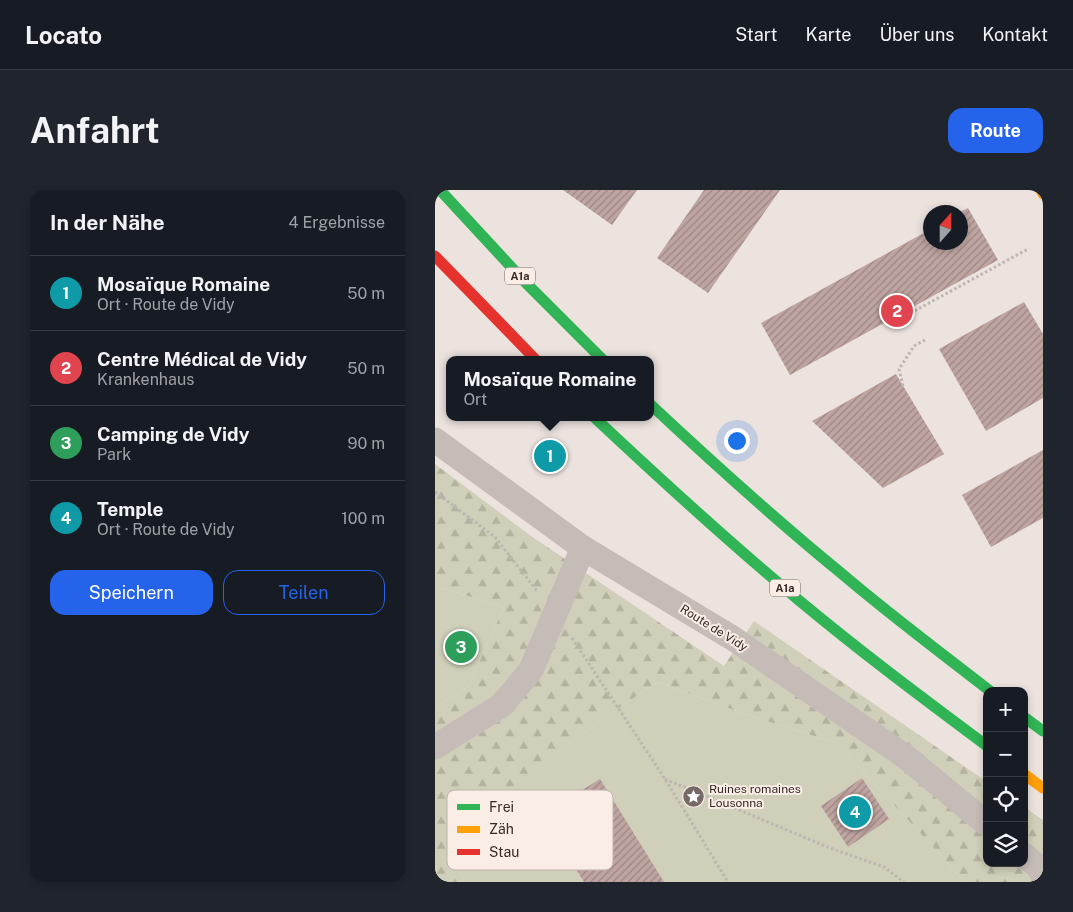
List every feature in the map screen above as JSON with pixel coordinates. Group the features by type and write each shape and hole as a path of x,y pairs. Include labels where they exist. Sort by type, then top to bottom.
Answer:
{"main road":[{"name":"A1a","path":"440,190 526,283 599,356"},
{"path":"1041,190 1043,194"},
{"path":"435,256 532,356"},
{"path":"654,408 751,496 822,557 911,630 985,687"},
{"name":"A1a","path":"598,421 650,470 776,580 903,683 983,743"},
{"path":"1028,720 1043,731"},
{"path":"1028,777 1043,788"}],"street":[{"name":"Route de Vidy","path":"435,440 583,548 733,639 906,757 985,822"},
{"path":"435,747 502,705 531,670 583,548"},
{"path":"1028,858 1043,874"}],"path":[{"path":"894,318 896,321 1028,249"},
{"path":"903,386 899,369 914,346 925,340"},
{"path":"728,882 665,779 830,848 884,867 904,882"}],"green space":[{"path":"435,464 531,536 724,666 754,621 983,779 983,867 1028,867 1028,810 1043,820 1043,882 966,882 836,743 742,713 658,682 580,735 508,790 447,790 447,870 460,870 465,882 435,882 435,708 468,687 504,607 435,586"},
{"path":"435,586 504,607 468,687 435,708"},
{"name":"Ruines romaines Lousonna","path":"658,682 742,713 836,743 966,882 465,882 460,870 613,870 613,790 508,790 580,735"}],"building":[{"path":"563,190 637,190 612,225"},
{"path":"704,190 780,190 708,293 657,258"},
{"path":"968,208 998,260 790,375 761,323 923,233 923,250 968,250"},
{"path":"1024,302 1043,334 1043,398 986,431 939,349"},
{"path":"896,374 944,454 883,488 812,421"},
{"path":"1043,450 1043,518 991,547 962,495"},
{"path":"862,778 889,819 848,847 821,806"},
{"path":"600,779 607,790 582,790"},
{"path":"613,800 664,882 584,882 576,870 613,870"}],"traffic: fast":[{"path":"440,190 526,283 599,356"},
{"path":"654,408 816,553 985,687"},
{"path":"598,421 696,511 801,602 916,693 983,743"},
{"path":"1028,720 1043,731"}],"traffic: slow":[{"path":"1041,190 1043,194"},
{"path":"1028,777 1043,788"}],"traffic: jam":[{"path":"435,256 532,356"}],"place":[{"name":"Centre Médical de Vidy","path":"897,311"},
{"name":"Mosaïque Romaine","path":"550,456"},
{"name":"Camping de Vidy","path":"461,647"},
{"name":"Ruines romaines Lousonna","path":"693,796"},
{"name":"Temple","path":"855,812"}]}
